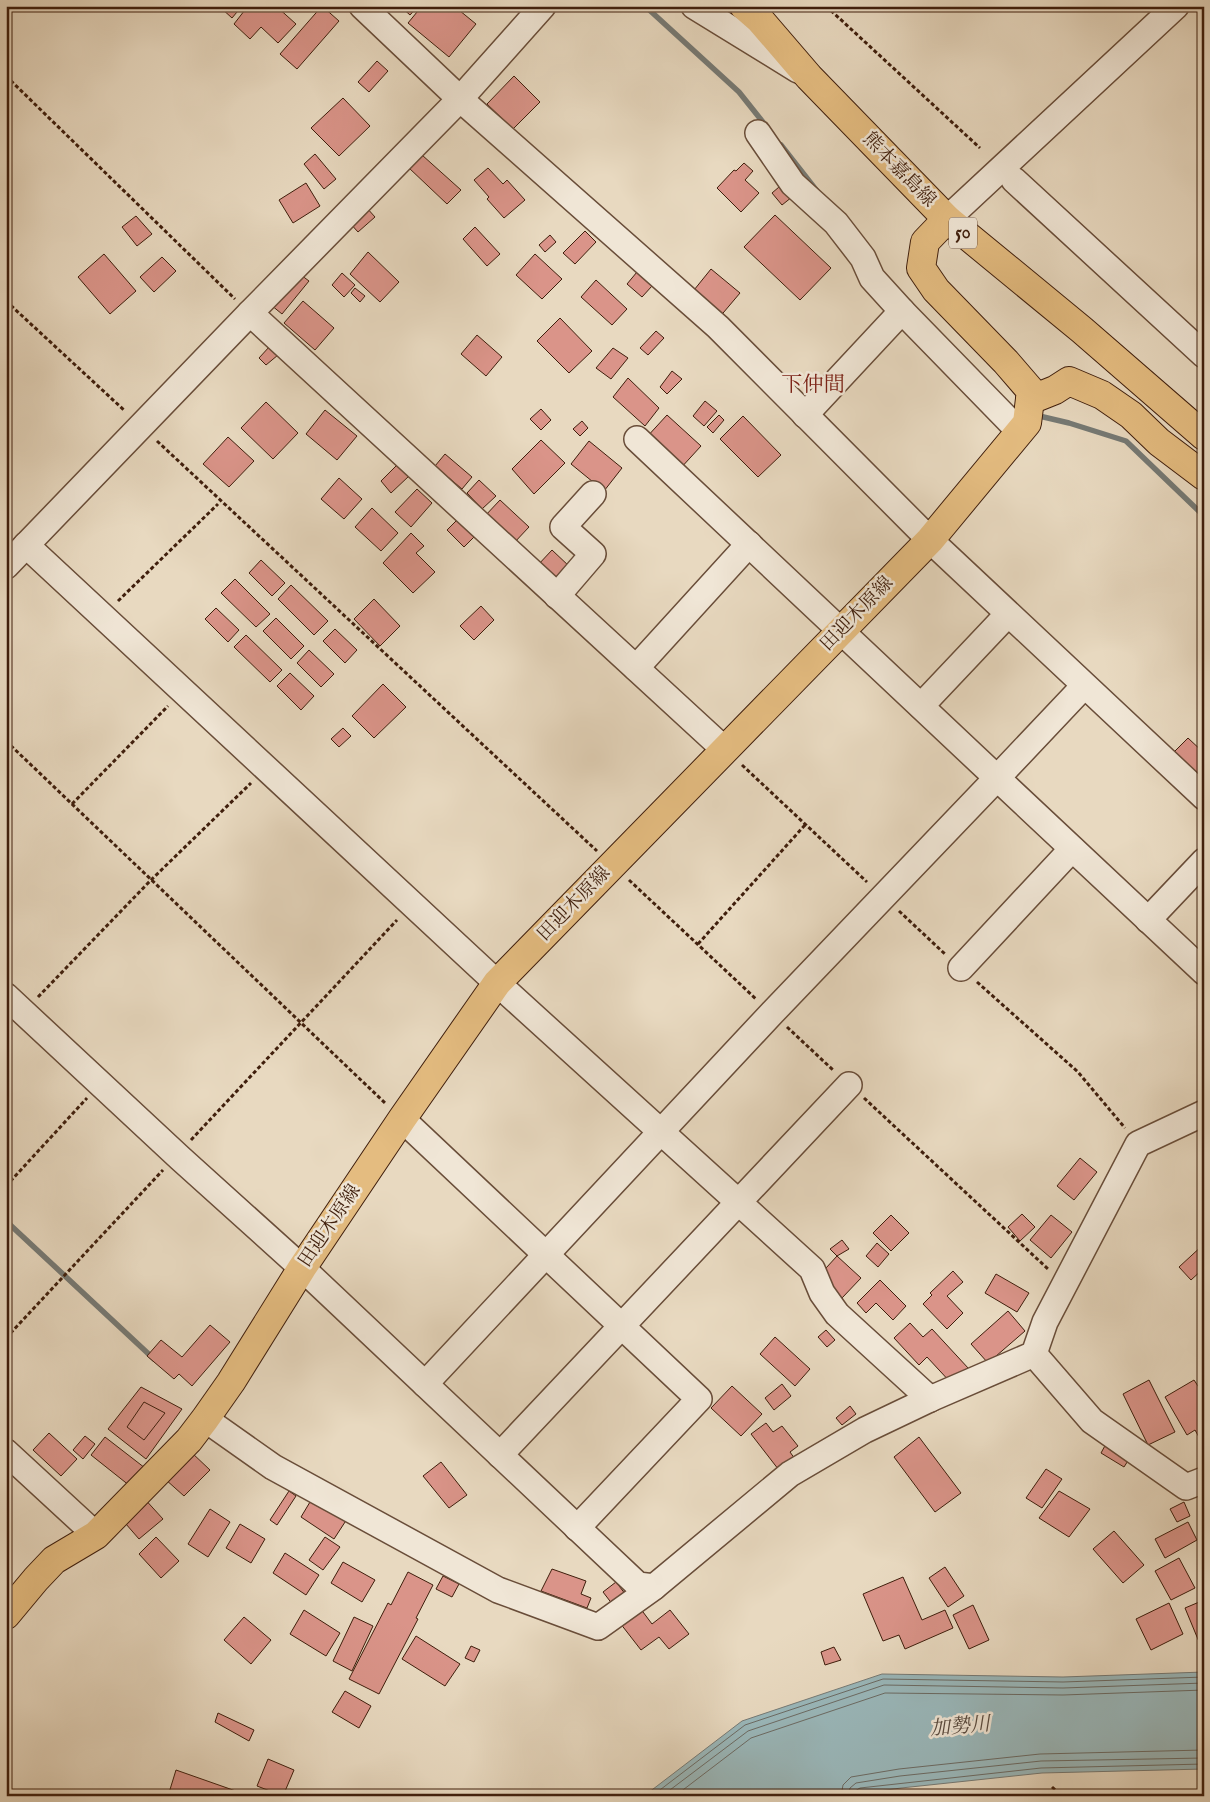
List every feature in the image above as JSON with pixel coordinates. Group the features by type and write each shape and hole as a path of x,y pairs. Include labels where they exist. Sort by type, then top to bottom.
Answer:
{"main road":[{"name":"熊本嘉島線","path":"744,6 760,20 809,77 956,211 1082,330 1204,436"},
{"path":"956,211 925,242 921,268 936,290 1006,362 1031,392 1026,418"},
{"path":"1026,418 1054,390 1069,381 1102,395 1131,415 1160,442 1204,476"},
{"name":"田迎木原線","path":"6,1615 54,1560 96,1535 189,1440 205,1420 302,1268 402,1119 497,983 930,540 1026,418"}],"street":[{"path":"362,6 460,98 718,327 930,540 1204,797"},
{"path":"6,566 460,98 544,6"},
{"path":"694,6 809,77"},
{"path":"956,211 1176,6"},
{"path":"758,133 794,184 836,223 863,258 872,278 902,311 1026,418"},
{"path":"1014,180 1204,355"},
{"path":"804,415 902,311"},
{"path":"250,313 725,750"},
{"path":"637,439 1204,972"},
{"path":"557,596 593,554 563,527 593,494"},
{"path":"636,668 749,544"},
{"path":"26,545 497,983 812,1269 822,1292 837,1314 930,1399"},
{"path":"921,706 1008,614"},
{"path":"425,1384 772,1013 1084,686"},
{"path":"961,968 1072,849"},
{"path":"1148,920 1204,861"},
{"path":"6,996 302,1268 638,1584 654,1587"},
{"path":"500,1455 740,1203 849,1085"},
{"path":"205,1420 273,1467 498,1590 598,1627 654,1587 790,1474 865,1430 930,1399 1034,1354 1045,1322 1138,1144 1204,1114"},
{"path":"402,1119 699,1399 578,1528"},
{"path":"1034,1354 1092,1421 1186,1487 1204,1480"},
{"path":"6,1452 96,1535"}],"path":[{"path":"826,6 980,148"},
{"path":"6,76 250,313"},
{"path":"6,301 1064,1285"},
{"path":"114,605 218,504"},
{"path":"72,804 183,691"},
{"path":"6,741 402,1119"},
{"path":"725,750 961,968 1078,1072 1138,1144"},
{"path":"34,1001 152,880 266,768"},
{"path":"698,944 805,824"},
{"path":"6,1338 412,904"},
{"path":"6,1186 101,1084"},
{"path":"1052,1787 1062,1796"}],"water":[{"name":"加勢川","path":"1204,1672 1204,1769 1042,1773 843,1796 644,1796 742,1721 882,1674 1063,1677"}],"building":[{"path":"222,6 242,6 232,18 221,8"},
{"path":"248,6 276,6 296,24 278,43 261,27 250,39 234,24"},
{"path":"322,6 339,21 297,69 280,54"},
{"path":"400,6 418,6 410,15"},
{"path":"422,6 454,6 476,24 449,57 408,23"},
{"path":"377,61 388,71 369,92 358,82"},
{"path":"514,76 540,102 513,129 487,104"},
{"path":"343,98 370,126 339,156 311,128"},
{"path":"315,154 336,179 324,189 304,164"},
{"path":"422,155 461,190 447,204 409,168"},
{"path":"744,163 753,171 745,180 759,193 741,212 717,188 734,170 736,171"},
{"path":"488,168 503,184 507,180 525,200 504,218 487,199 489,197 474,180"},
{"path":"786,181 797,193 782,205 772,193"},
{"path":"306,183 320,206 293,223 279,200"},
{"path":"366,207 375,217 358,232 349,222"},
{"path":"775,215 831,268 800,300 744,247"},
{"path":"136,216 152,234 137,246 122,227"},
{"path":"475,227 500,254 487,266 463,239"},
{"path":"585,231 596,242 575,264 563,253"},
{"path":"550,235 556,242 545,252 539,245"},
{"path":"368,252 399,282 380,302 350,274"},
{"path":"104,254 136,291 110,314 78,277"},
{"path":"535,254 562,279 542,299 516,275"},
{"path":"162,257 176,271 154,292 140,277"},
{"path":"711,269 740,293 718,319 690,295"},
{"path":"297,272 309,281 282,314 271,305"},
{"path":"637,272 652,286 642,297 627,284"},
{"path":"342,273 355,285 344,297 332,285"},
{"path":"596,280 627,309 612,325 581,297"},
{"path":"355,288 365,296 360,302 351,293"},
{"path":"303,301 334,328 315,350 284,323"},
{"path":"560,318 592,351 569,373 537,341"},
{"path":"656,331 664,338 648,355 640,348"},
{"path":"477,335 502,357 486,376 461,354"},
{"path":"270,346 278,355 266,365 259,358"},
{"path":"613,348 628,358 611,379 596,368"},
{"path":"672,371 682,379 667,394 660,387"},
{"path":"628,378 659,408 645,426 613,397"},
{"path":"705,401 717,411 704,426 693,416"},
{"path":"266,402 298,433 273,459 241,428"},
{"path":"541,409 551,420 541,430 530,419"},
{"path":"325,410 357,436 337,460 306,434"},
{"path":"667,415 701,446 679,470 645,439"},
{"path":"719,415 724,420 713,433 707,427"},
{"path":"743,416 781,455 758,477 720,439"},
{"path":"582,421 588,428 580,436 573,429"},
{"path":"228,437 254,461 229,487 203,464"},
{"path":"541,440 565,463 534,494 512,469"},
{"path":"589,441 622,468 604,491 571,464"},
{"path":"445,454 472,477 462,489 435,466"},
{"path":"398,464 409,476 391,493 381,481"},
{"path":"339,478 362,499 344,519 321,499"},
{"path":"479,480 496,496 482,509 467,493"},
{"path":"417,489 432,503 411,527 395,512"},
{"path":"500,500 529,527 513,544 484,517"},
{"path":"372,508 398,533 381,551 355,527"},
{"path":"458,519 475,536 464,547 447,530"},
{"path":"411,533 424,546 416,553 435,572 413,593 383,563"},
{"path":"552,550 570,567 555,583 537,566"},
{"path":"261,560 285,583 272,596 249,573"},
{"path":"235,579 270,614 256,627 221,593"},
{"path":"291,585 328,621 314,635 278,599"},
{"path":"374,599 400,626 380,646 354,619"},
{"path":"481,606 494,620 474,640 460,626"},
{"path":"216,608 239,630 228,642 205,619"},
{"path":"276,618 304,646 291,659 263,631"},
{"path":"335,629 357,650 345,663 323,641"},
{"path":"246,635 282,670 270,682 234,647"},
{"path":"309,650 334,674 321,687 297,663"},
{"path":"290,673 314,696 301,710 277,686"},
{"path":"383,684 406,707 374,738 352,716"},
{"path":"343,728 351,736 339,747 331,739"},
{"path":"1188,738 1204,753 1204,772 1196,780 1171,755"},
{"path":"1080,1158 1097,1172 1074,1200 1057,1186"},
{"path":"1022,1214 1035,1227 1020,1241 1008,1227"},
{"path":"891,1215 909,1233 891,1251 873,1233"},
{"path":"1051,1215 1072,1232 1051,1258 1030,1240"},
{"path":"842,1240 849,1249 837,1256 830,1249"},
{"path":"877,1243 889,1254 878,1267 866,1256"},
{"path":"1204,1244 1204,1268 1191,1280 1179,1267"},
{"path":"837,1256 861,1278 842,1298 822,1280 816,1279"},
{"path":"953,1271 963,1282 947,1296 963,1313 947,1329 923,1304 932,1295 930,1293"},
{"path":"996,1274 1029,1293 1017,1312 985,1293"},
{"path":"880,1280 906,1306 893,1320 876,1303 866,1313 857,1303"},
{"path":"1008,1311 1025,1331 988,1363 971,1344"},
{"path":"910,1323 923,1337 932,1329 969,1369 952,1384 927,1357 919,1365 894,1338"},
{"path":"210,1325 230,1342 192,1386 179,1374 174,1379 147,1356 161,1340 182,1357"},
{"path":"826,1330 835,1340 827,1347 818,1337"},
{"path":"775,1337 810,1369 795,1386 760,1354"},
{"path":"1149,1380 1175,1432 1148,1445 1123,1394"},
{"path":"1194,1380 1204,1395 1204,1446 1195,1430 1187,1435 1165,1397"},
{"path":"782,1384 791,1396 774,1410 765,1398"},
{"path":"732,1386 762,1414 741,1436 711,1408"},
{"path":"141,1387 182,1409 146,1459 108,1429"},
{"path":"144,1402 165,1413 144,1440 127,1427"},
{"path":"850,1406 856,1414 842,1425 836,1418"},
{"path":"766,1423 773,1432 782,1426 798,1446 790,1452 797,1462 782,1474 751,1434"},
{"path":"49,1433 77,1459 61,1476 33,1450"},
{"path":"85,1436 95,1444 83,1459 73,1450"},
{"path":"105,1437 145,1468 130,1486 91,1455"},
{"path":"919,1437 961,1493 935,1512 894,1457"},
{"path":"1107,1442 1131,1456 1124,1467 1101,1453"},
{"path":"191,1452 210,1470 184,1496 165,1479"},
{"path":"441,1462 467,1495 449,1508 423,1476"},
{"path":"1046,1469 1062,1479 1042,1508 1026,1498"},
{"path":"289,1491 296,1496 277,1525 270,1520"},
{"path":"1059,1491 1090,1509 1069,1537 1039,1518"},
{"path":"142,1496 163,1519 139,1539 119,1516"},
{"path":"313,1497 347,1519 334,1539 301,1517"},
{"path":"1184,1502 1190,1516 1177,1522 1170,1509"},
{"path":"210,1509 230,1522 208,1557 188,1544"},
{"path":"1188,1522 1197,1540 1165,1558 1155,1539"},
{"path":"240,1524 265,1539 251,1563 226,1548"},
{"path":"1114,1531 1144,1565 1123,1583 1093,1549"},
{"path":"156,1537 179,1561 161,1578 139,1554"},
{"path":"325,1537 340,1547 323,1570 309,1560"},
{"path":"285,1553 319,1575 306,1595 273,1573"},
{"path":"1179,1558 1195,1588 1171,1600 1155,1571"},
{"path":"343,1562 375,1580 362,1602 331,1583"},
{"path":"945,1567 964,1596 948,1607 929,1578"},
{"path":"552,1569 586,1581 581,1594 591,1598 587,1608 541,1591"},
{"path":"408,1572 433,1585 416,1618 418,1619 379,1694 349,1679 388,1603 391,1605"},
{"path":"443,1576 459,1584 452,1597 436,1589"},
{"path":"903,1577 922,1620 945,1610 953,1628 905,1649 899,1635 883,1641 863,1594"},
{"path":"616,1582 626,1595 613,1605 603,1592"},
{"path":"1204,1600 1204,1648 1202,1649 1185,1608"},
{"path":"1169,1603 1183,1634 1151,1650 1136,1619"},
{"path":"973,1605 989,1640 969,1649 953,1615"},
{"path":"640,1608 652,1624 670,1610 689,1634 669,1649 659,1637 641,1650 620,1623"},
{"path":"304,1610 340,1633 326,1656 290,1634"},
{"path":"244,1617 271,1640 251,1664 224,1640"},
{"path":"354,1617 373,1626 352,1671 333,1661"},
{"path":"416,1636 460,1664 445,1686 402,1659"},
{"path":"471,1646 480,1650 474,1662 465,1658"},
{"path":"834,1647 841,1660 825,1665 821,1652"},
{"path":"345,1691 371,1706 359,1728 332,1712"},
{"path":"218,1713 254,1730 249,1741 215,1722"},
{"path":"268,1759 294,1770 283,1796 257,1786"},
{"path":"176,1770 250,1796 168,1796"}],"waterway":[{"path":"645,6 739,92 766,126"},
{"path":"781,145 817,191"},
{"path":"1035,415 1069,423 1126,441 1204,516"},
{"path":"6,1221 154,1359"}],"district":[{"name":"下仲間","path":"813,385"}]}
